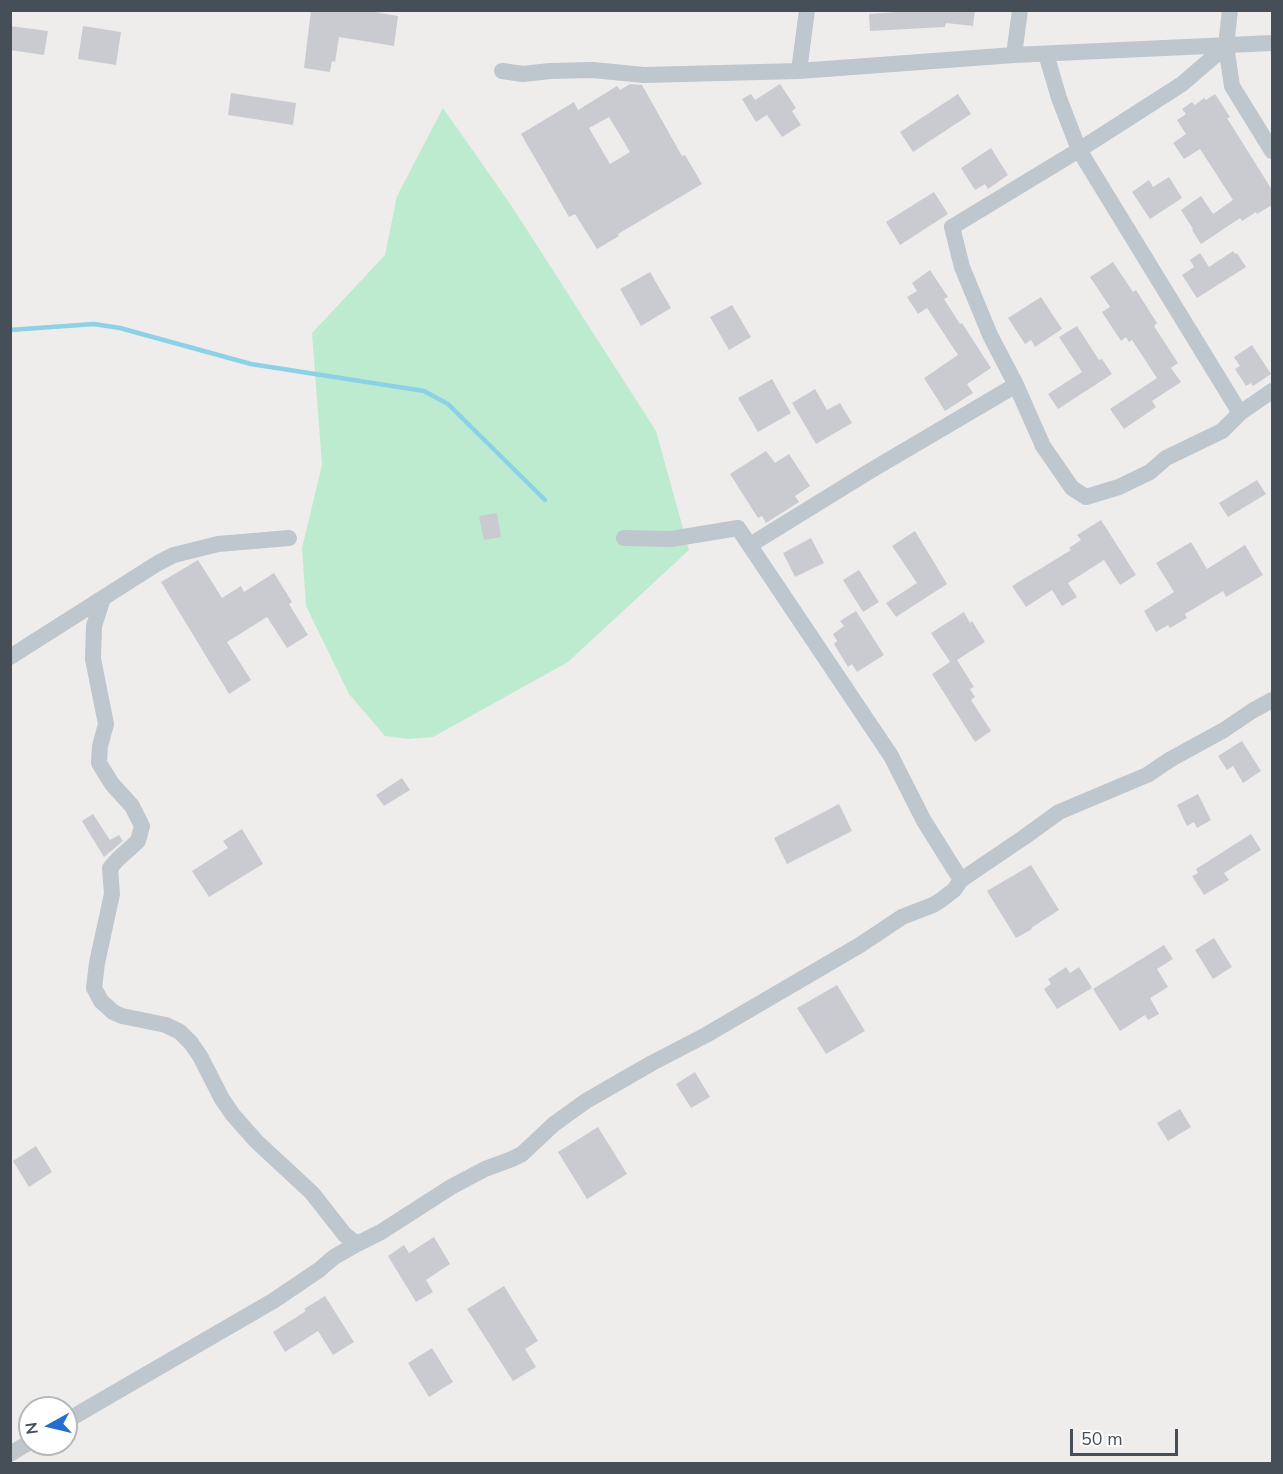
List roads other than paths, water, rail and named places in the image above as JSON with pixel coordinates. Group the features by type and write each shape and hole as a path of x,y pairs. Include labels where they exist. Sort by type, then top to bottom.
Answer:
{"street":[{"path":"799,70 807,10"},
{"path":"1014,55 1020,10"},
{"path":"1230,10 1226,46 1232,86 1272,151"},
{"path":"502,71 522,74 593,70 644,75 799,70 1014,55 1272,43"},
{"path":"1226,46 1182,84 952,227 962,267 990,335 1016,385 1042,446 1072,489 1086,497 1119,487 1150,472 1166,458 1222,431 1240,413 1272,391"},
{"path":"1046,54 1059,98 1079,150 1240,413"},
{"path":"750,545 1016,385"},
{"path":"624,538 671,539 738,528 891,756 924,821 961,880"},
{"path":"10,657 174,555 218,544 289,538"},
{"path":"104,598 94,626 93,659 106,724 100,746 99,763 112,784 132,806 142,826 138,841 110,868 112,894 94,988 101,1001 113,1012 122,1016 166,1024 180,1032 200,1056 233,1115 256,1142 312,1193 345,1235 357,1244"},
{"path":"78,1414 273,1301 334,1257 381,1232 451,1186 522,1154 554,1124 586,1101 706,1035 860,945 902,917 933,905 954,890 961,880 1059,813 1147,775 1272,700"}],"waterway":[{"path":"10,330 94,324 120,328 251,364 424,391 448,404 545,500"}]}
